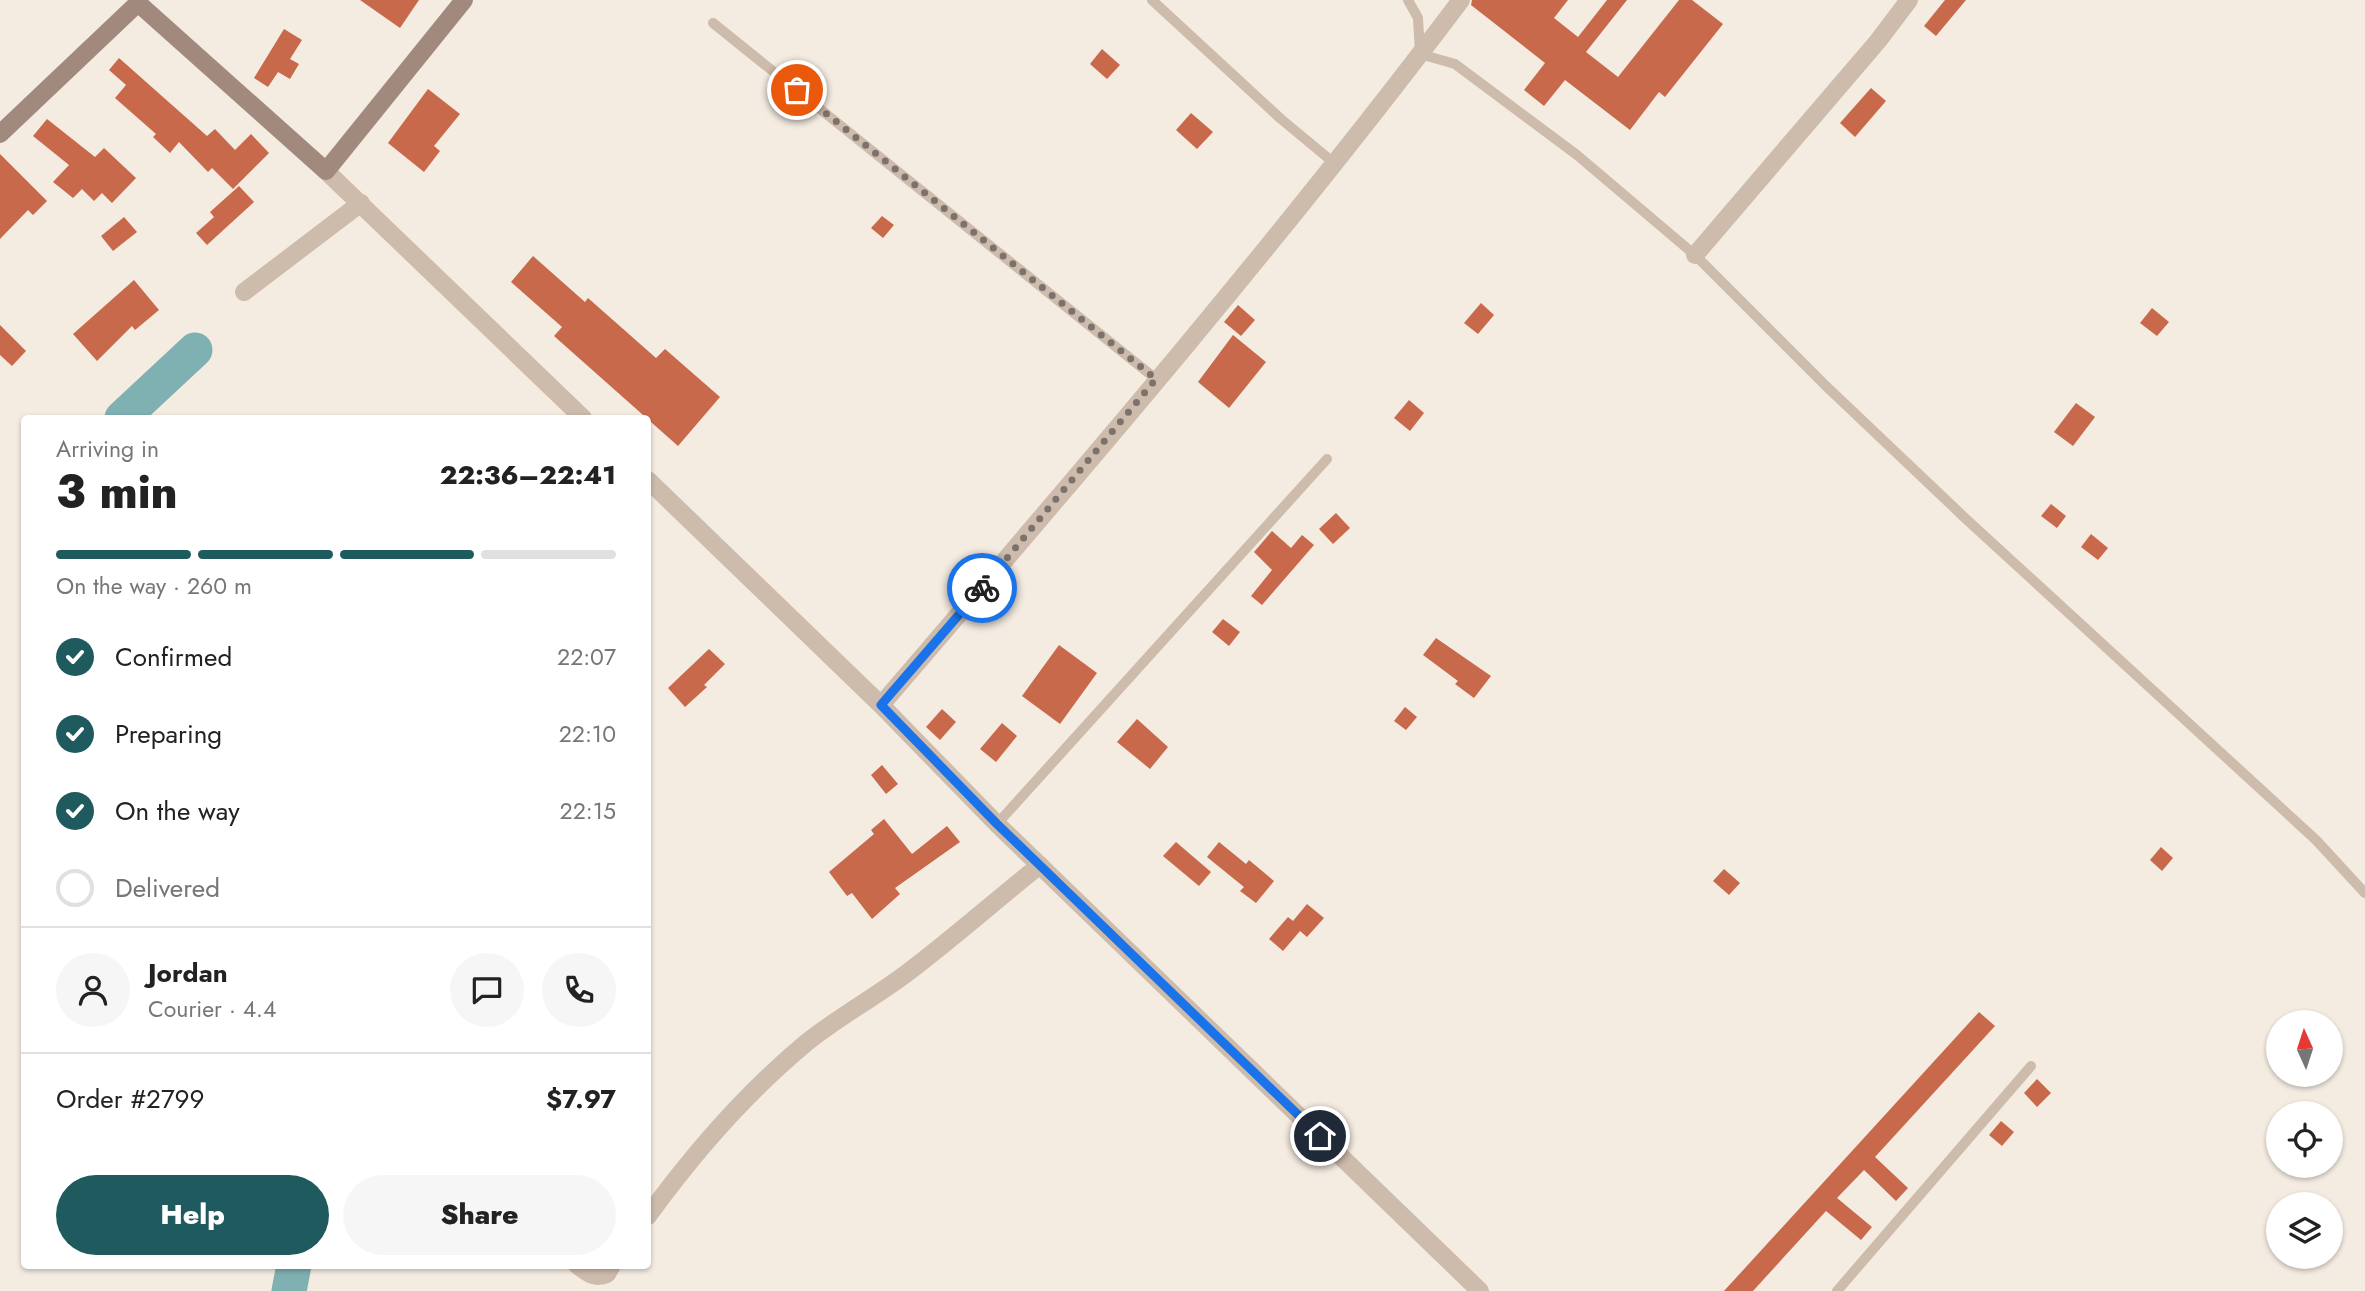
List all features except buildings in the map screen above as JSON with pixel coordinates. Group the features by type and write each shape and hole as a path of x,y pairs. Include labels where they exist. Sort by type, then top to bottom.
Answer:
{"street":[{"path":"326,171 464,0"},
{"path":"881,705 1018,547 1334,163 1461,0"},
{"path":"1695,255 1878,41 1909,0"},
{"path":"0,134 136,2 326,171 580,415"},
{"path":"244,292 360,203"},
{"path":"651,483 881,705 1040,866 1480,1291"},
{"path":"651,1212 715,1133 803,1045 842,1014 905,975 1040,866"},
{"path":"582,1269 592,1276 604,1278"}],"lane":[{"path":"1152,0 1334,163"},
{"path":"1408,0 1418,18 1420,54 1455,64 1577,155 1695,255 1824,384 1974,526 2316,840 2365,893"},
{"path":"713,23 1156,379"},
{"path":"997,824 1326,458"},
{"path":"1836,1291 2031,1066"}],"waterway":[{"path":"125,415 195,350"},
{"path":"289,1291 293,1269"}],"way so far":[{"path":"797,90 1156,379 982,588"}],"route":[{"path":"982,588 881,705 997,824 1320,1136"}]}
